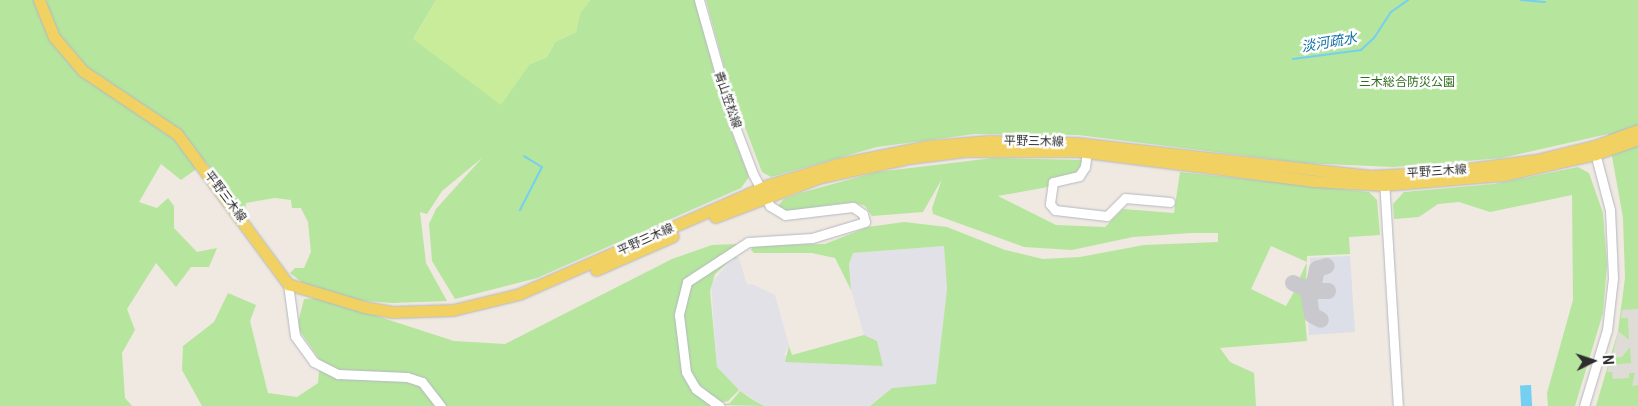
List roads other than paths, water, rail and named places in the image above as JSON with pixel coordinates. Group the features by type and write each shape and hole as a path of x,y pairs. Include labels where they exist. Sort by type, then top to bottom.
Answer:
{"main road":[{"name":"平野三木線","path":"39,0 54,37 83,71 177,134 288,284 376,310 452,310 551,282 762,193 867,157 937,145 1006,141 1089,144 1384,180"},
{"name":"平野三木線","path":"1595,150 1638,130"},
{"name":"平野三木線","path":"762,193 818,178 920,156 1005,149 1087,152 1307,180 1384,180 1475,169 1595,150 1638,139"}],"street":[{"name":"青山笠松線","path":"699,0 722,89 762,193"},
{"path":"1584,406 1607,330 1613,278 1609,203 1595,150"},
{"path":"1087,152 1085,168 1079,176 1053,182 1050,204 1054,210 1107,216 1125,198 1170,202"},
{"path":"1384,180 1398,406"},
{"path":"719,406 687,377 679,306 685,285 694,274 738,252 748,242 812,238 865,222 863,214 853,207 782,215 762,193"},
{"path":"288,284 295,336 314,362 329,371 347,376 407,377 422,382 441,406"}],"water":[{"path":"1531,385 1532,406 1521,406 1520,386"}],"waterway":[{"name":"淡河疏水","path":"1293,59 1361,50 1374,38 1391,12 1408,0"},
{"name":"淡河疏水","path":"1521,0 1545,2"},
{"path":"520,210 542,167 524,156"}],"park label":[{"name":"三木総合防災公園","path":"1407,83"}]}
